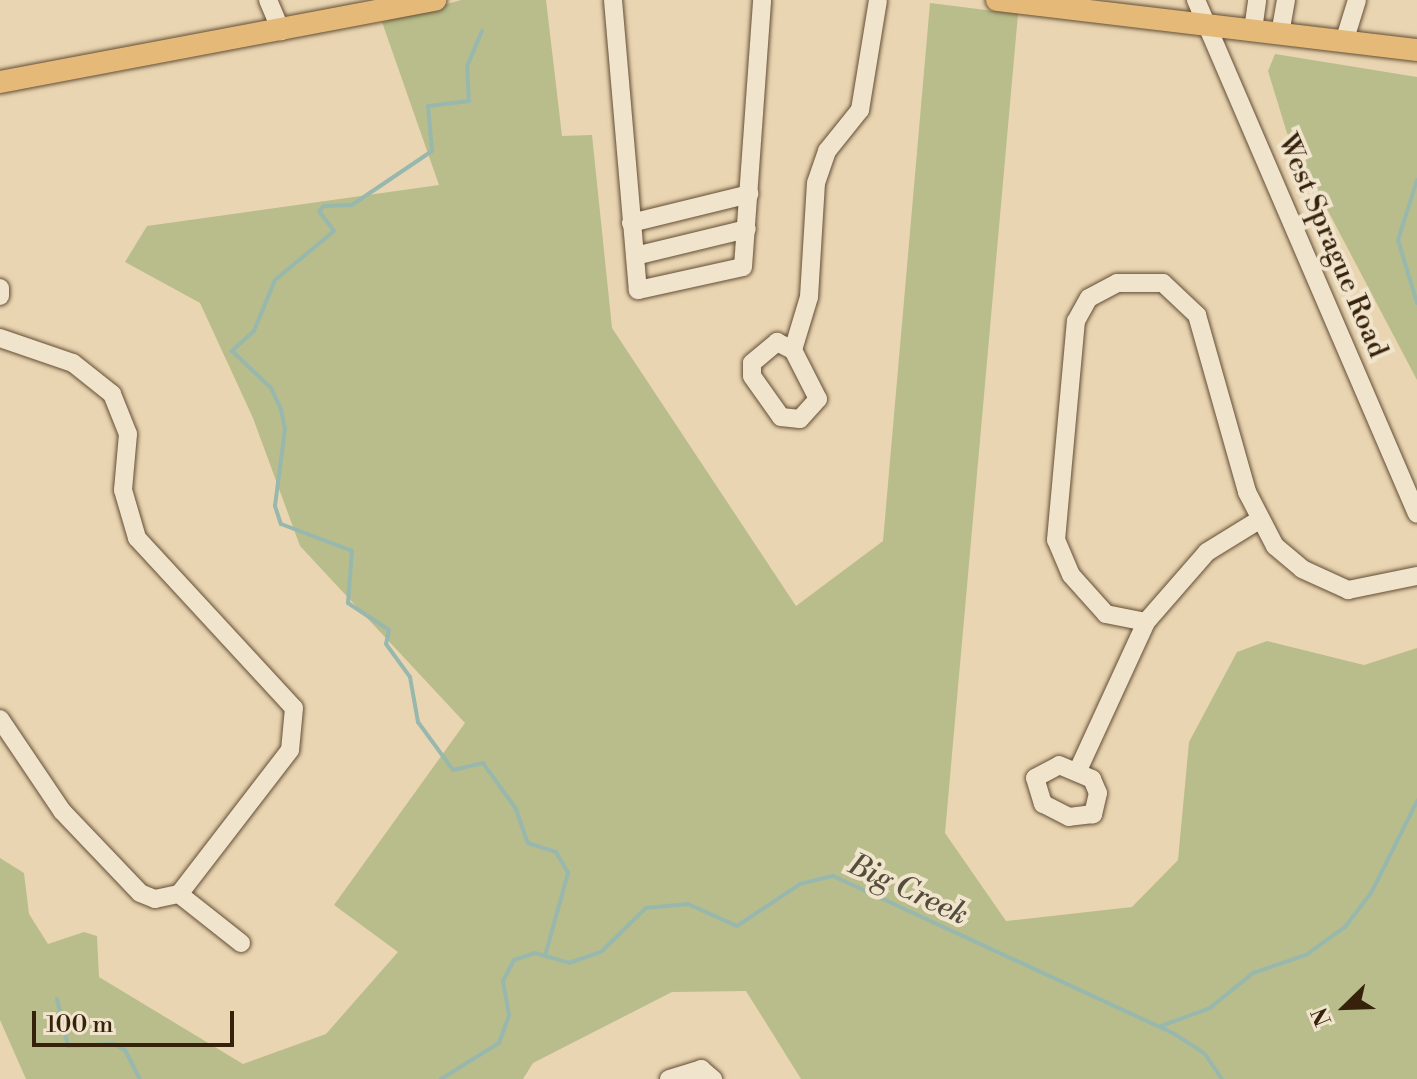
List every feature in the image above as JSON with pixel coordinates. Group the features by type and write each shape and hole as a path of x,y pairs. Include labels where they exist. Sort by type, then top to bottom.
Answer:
{"main road":[{"path":"0,82 435,0"},
{"path":"997,0 1417,50"}],"street":[{"path":"268,0 281,31"},
{"path":"613,0 638,290 743,267 762,0"},
{"path":"793,350 809,297 816,183 827,151 860,110 878,0"},
{"name":"West Sprague Road","path":"1196,0 1417,514"},
{"path":"1253,30 1257,0"},
{"path":"1280,34 1286,0"},
{"path":"1344,42 1357,0"},
{"path":"631,217 749,194"},
{"path":"635,256 747,229"},
{"path":"1146,622 1106,614 1071,575 1056,540 1076,321 1089,298 1117,283 1163,283 1197,315 1259,520 1302,569 1348,590 1417,576"},
{"path":"0,288 0,296"},
{"path":"0,338 73,363 112,394 128,434 123,490 137,538 294,708 297,736 290,750 179,894 155,899 140,893 62,811 0,719"},
{"path":"1079,768 1146,622 1207,552 1259,520"},
{"path":"179,894 241,943"},
{"path":"669,1079 701,1069 713,1079"}],"green space":[{"path":"461,0 546,0 562,136 592,135 612,328 796,606 883,541 930,3 1018,14 945,833 1006,921 1132,907 1178,860 1189,742 1237,652 1267,641 1364,665 1417,648 1417,1079 801,1079 746,991 672,992 533,1063 523,1079 26,1079 0,1020 0,858 24,873 29,914 48,944 84,932 97,936 99,977 243,1064 326,1034 398,952 334,905 465,723 300,546 253,418 200,303 125,262 147,226 439,185 382,22"},
{"path":"1275,54 1417,77 1417,380 1287,133 1268,71"}],"waterway":[{"path":"482,31 467,66 469,101 428,106 432,151 352,205 324,206 319,211 334,231 275,280 254,331 232,351 271,388 281,409 285,429 275,506 281,524 352,551 348,603 389,630 386,644 410,677 418,722 453,770 483,763 516,809 528,843 556,852 568,873 545,956"},
{"path":"1417,180 1398,240 1417,303"},
{"path":"1161,1026 1210,1008 1253,973 1306,955 1345,927 1371,893 1417,801"},
{"name":"Big Creek","path":"441,1079 499,1043 509,1015 503,981 514,960 535,953 569,963 601,952 646,908 688,904 737,926 800,884 833,876 1173,1033 1205,1054 1222,1079"},
{"path":"57,999 68,1046 114,1044 125,1050 140,1079"}]}
